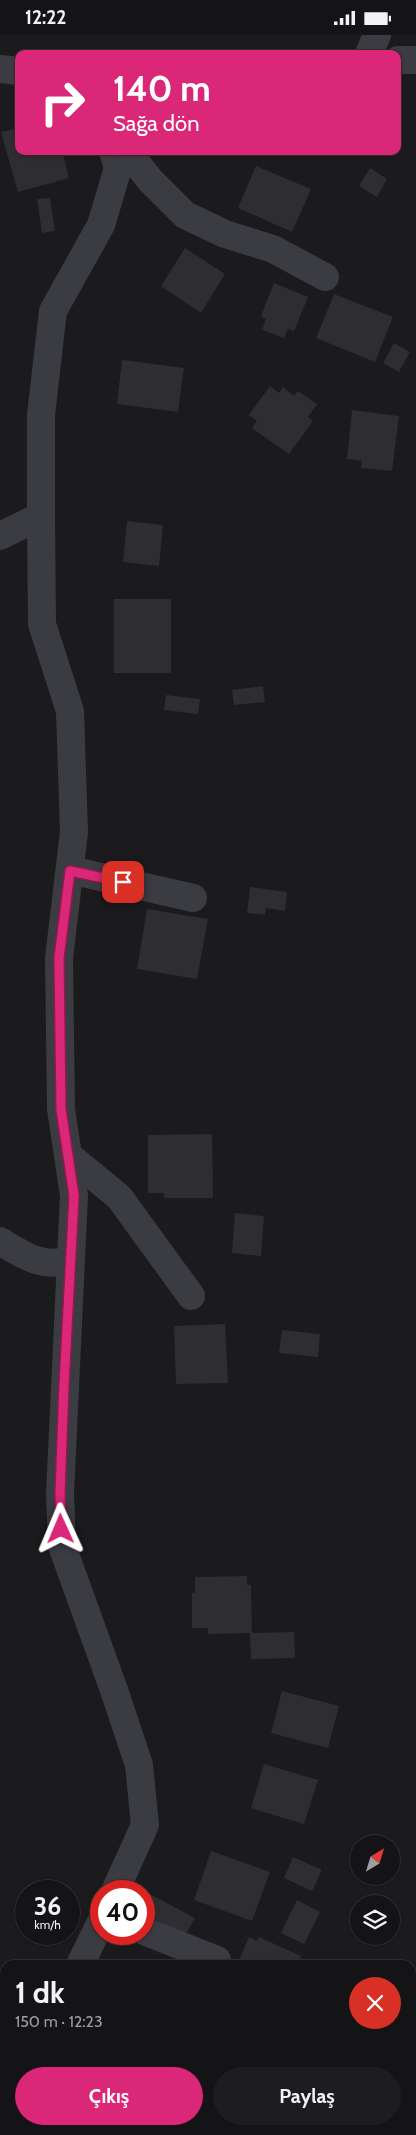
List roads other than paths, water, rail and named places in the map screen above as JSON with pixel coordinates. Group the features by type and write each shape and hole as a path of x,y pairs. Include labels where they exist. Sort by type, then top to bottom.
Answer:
{"street":[{"path":"371,50 377,35"},
{"path":"401,59 416,60"},
{"path":"0,69 15,71"},
{"path":"114,155 118,168 100,225 53,311 41,415 41,516 42,625 70,711 74,832 59,958 61,1109 74,1196 60,1494 62,1546 139,1765 145,1825 120,1880"},
{"path":"130,155 150,180 184,215 225,234 274,249 326,277"},
{"path":"0,536 41,516"},
{"path":"70,871 193,897"},
{"path":"68,1155 119,1197 191,1295"},
{"path":"0,1241 28,1259 57,1265 70,1260"},
{"path":"155,1935 217,1960"},
{"path":"82,1960 90,1945"}]}
